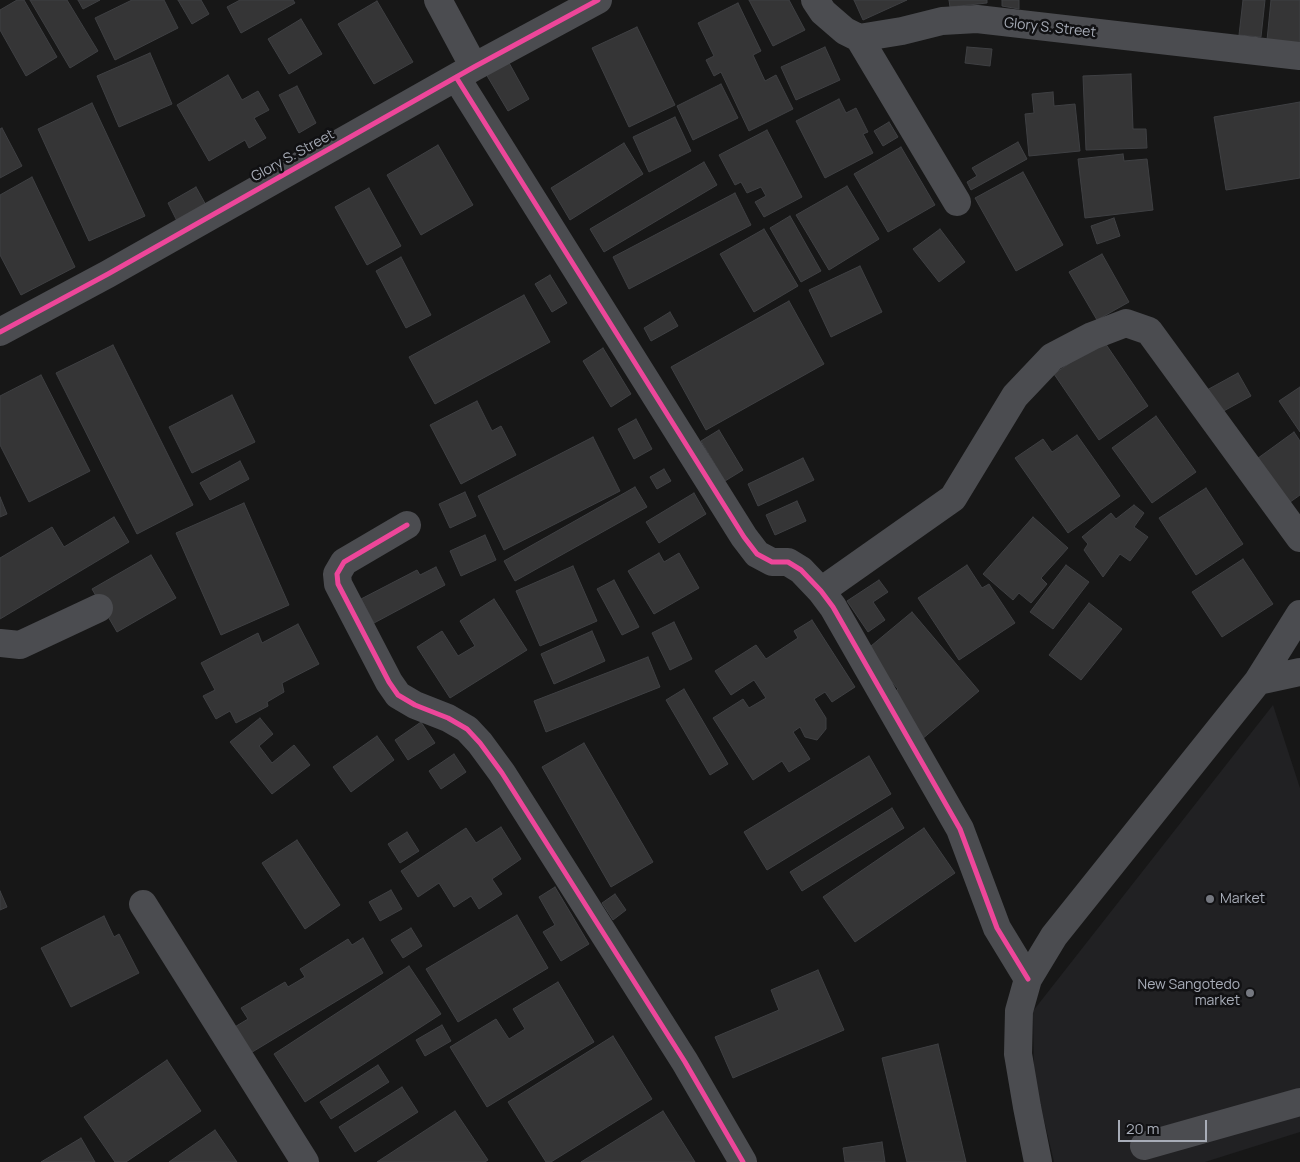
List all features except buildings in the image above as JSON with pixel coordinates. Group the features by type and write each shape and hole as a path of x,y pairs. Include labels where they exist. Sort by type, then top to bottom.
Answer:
{"street":[{"path":"438,0 465,72 744,537 757,554 772,562 788,562 801,570 833,607 960,829 997,928 1028,978"},
{"name":"Glory S. Street","path":"0,332 108,274 465,72 598,0"},
{"path":"815,0 823,12 845,31 859,38 957,202"},
{"name":"Glory S. Street","path":"859,38 902,31 942,21 977,19 1300,56"},
{"path":"821,591 953,498 1015,396 1052,357 1092,336 1126,323 1148,331 1300,538"},
{"path":"407,524 344,562 337,574 338,584 389,682 398,695 467,729 480,743 502,773 685,1062 743,1162"},
{"path":"0,642 20,645 99,608"},
{"path":"1038,1162 1018,1054 1019,1010 1028,978 1054,936 1258,681 1300,614"},
{"path":"1258,681 1300,672"},
{"path":"143,904 305,1162"},
{"path":"1144,1146 1300,1102"}],"shaded area":[{"name":"Market","path":"1273,705 1300,788 1300,1132 1205,1162 1054,1162 1034,1078 1033,1011"}],"cycle path":[{"path":"0,332 108,274 474,67 598,0"},
{"path":"456,77 744,537 757,554 772,562 788,562 801,570 833,607 960,829 997,928 1028,979"},
{"path":"407,525 344,562 337,574 338,584 389,682 398,695 467,729 480,743 502,773 685,1062 743,1162"}],"place":[{"name":"Market","path":"1210,899"},
{"name":"New Sangotedo market","path":"1250,993"}]}
